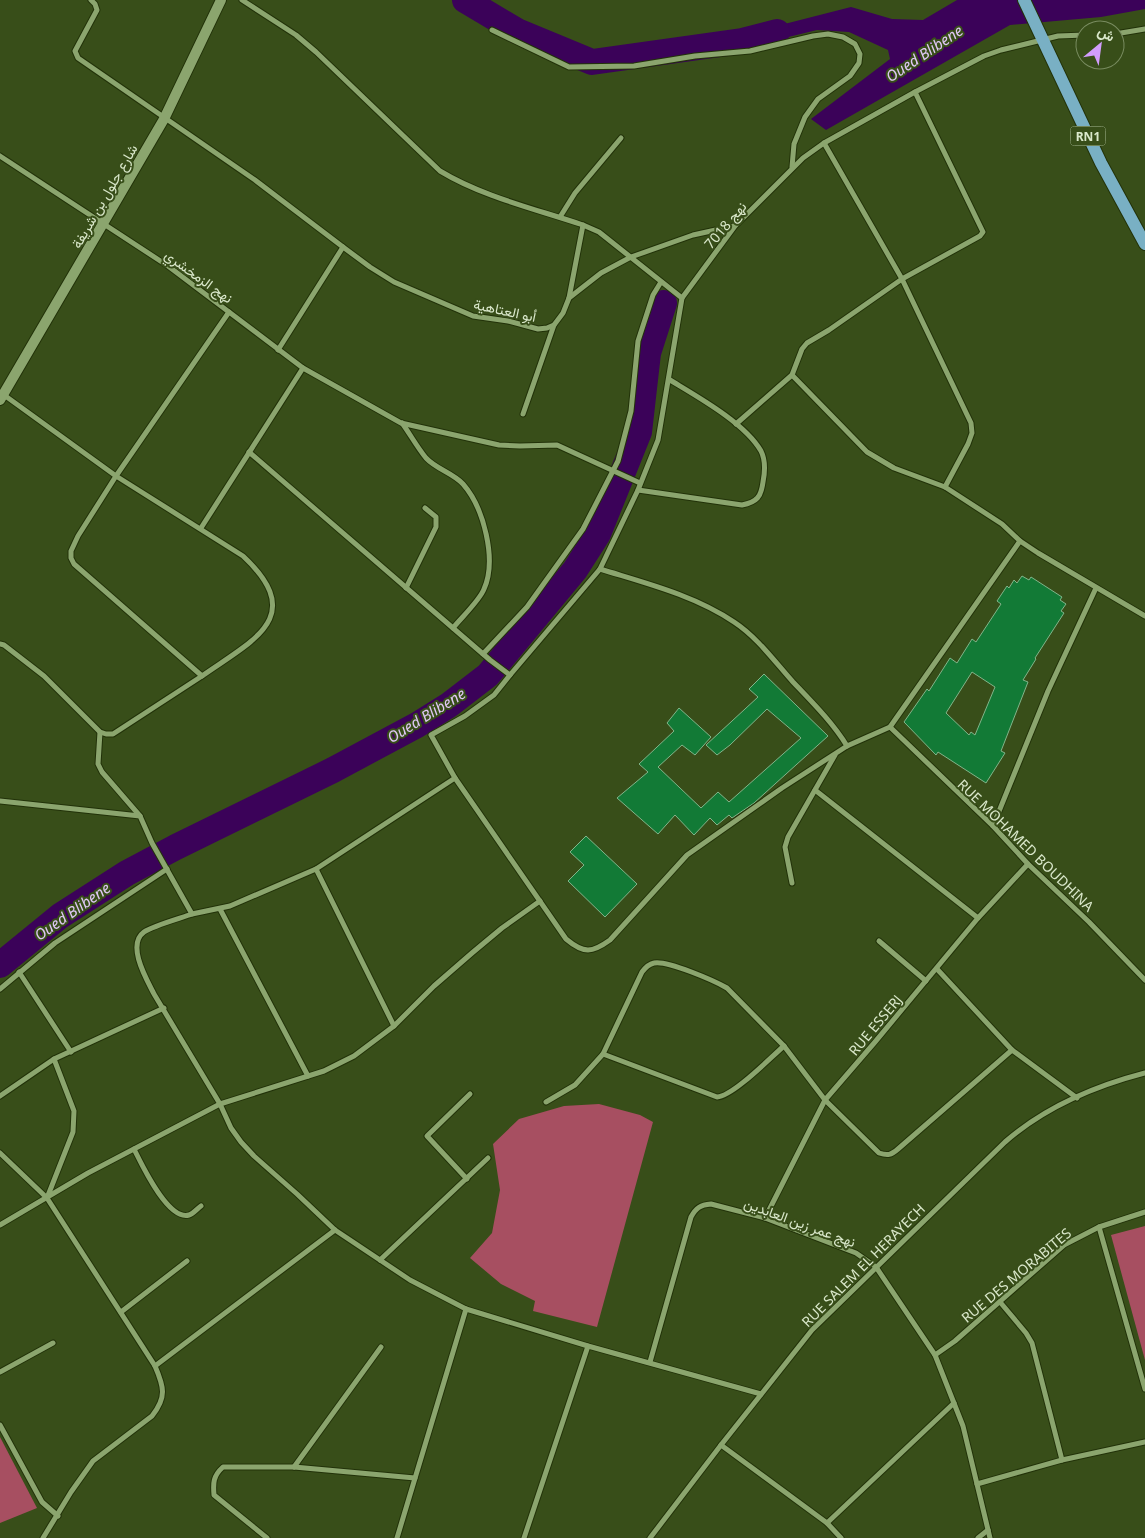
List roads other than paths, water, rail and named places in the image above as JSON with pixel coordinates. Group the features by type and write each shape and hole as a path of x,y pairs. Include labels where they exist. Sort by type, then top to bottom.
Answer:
{"main road":[{"name":"شارع جلول بن شريفة","path":"1,396 164,120 221,0"},
{"name":"RN1","path":"1024,0 1101,163 1145,244"}],"street":[{"name":"أبو العتاهية","path":"91,0 97,10 75,51 78,58 164,120 255,180 370,267 394,282 473,316 508,321 538,329 548,328 554,325 563,313 569,298 601,273 631,257 693,235 735,226"},
{"path":"242,0 296,35 316,52 440,171 458,182 483,192 584,225 599,232 682,298"},
{"path":"1125,32 1145,29"},
{"path":"492,30 569,67 634,66 695,56 750,51 813,36 828,34 842,37 854,44 858,49 860,54 859,63 850,76 818,99 805,117 794,144 792,167"},
{"name":"نهج 7018","path":"455,778 431,735 465,716 494,695 508,674 600,569 638,490 639,482 658,440 670,380 674,342 682,298 735,226 792,167 824,143 984,56 1058,36 1075,35"},
{"path":"736,424 792,375 802,349 807,343 902,280 980,236 983,232 915,92"},
{"path":"560,217 575,193 621,138"},
{"path":"824,143 902,280 971,423 972,434 968,444 945,487"},
{"name":"نهج الزمخشري","path":"0,156 168,266 302,368"},
{"path":"569,298 584,225"},
{"path":"278,350 343,247"},
{"path":"483,654 527,608 583,529 615,470 631,411 638,341 652,295 661,282"},
{"path":"202,676 74,564 71,551 78,536 116,476 230,312"},
{"path":"523,414 554,325"},
{"path":"201,528 302,368 401,422 499,444 520,446 557,445 639,482"},
{"path":"792,375 868,452 894,468 945,487 1002,524 1020,540 1096,588 1145,616"},
{"path":"638,490 742,505 752,503 762,494 765,469 762,453 751,438 736,424 670,380"},
{"path":"0,644 4,645 44,676 100,732 113,734 202,676 257,636 270,621 274,606 265,581 256,568 243,556 116,476 1,396"},
{"path":"401,422 426,458 440,469 457,478 465,486 481,515 490,560 484,590 453,628"},
{"path":"249,452 508,674"},
{"path":"406,588 436,527 436,518 425,508"},
{"path":"761,1394 466,1310 410,1280 335,1230 254,1156 231,1128 220,1104 154,994 140,965 137,946 138,938 144,932 192,914 230,906 316,869 455,778 566,939 577,949 589,951 599,947 610,940 687,855 782,788 847,746 890,727 1020,540"},
{"path":"600,569 647,583 695,601 736,623 751,636 807,697 840,734 847,746"},
{"path":"993,826 1048,691 1096,588"},
{"name":"RUE MOHAMED BOUDHINA","path":"890,727 993,826 1028,864 1089,922 1145,980"},
{"path":"100,732 98,764 102,772 140,816 152,843 192,914"},
{"path":"792,883 785,847 788,837 836,753"},
{"path":"815,790 978,918"},
{"path":"0,801 140,816"},
{"name":"RUE ESSERJ","path":"766,1218 825,1100 978,918 1028,864"},
{"path":"0,989 55,943 167,869"},
{"path":"316,869 394,1026"},
{"path":"0,1225 88,1173 220,1104 324,1071 354,1056 394,1026 434,986 502,928 540,901"},
{"path":"220,909 308,1076"},
{"path":"879,941 926,981"},
{"path":"546,1102 576,1085 603,1054 642,972 652,963 659,962 727,988 784,1046 825,1100 879,1153 886,1156 892,1154 1012,1050"},
{"path":"936,969 1012,1050 1077,1098"},
{"path":"19,972 71,1052"},
{"path":"0,1096 54,1060 164,1008"},
{"path":"603,1054 717,1097 732,1090 784,1046"},
{"path":"48,1198 73,1132 74,1111 54,1060"},
{"name":"RUE SALEM EL HERAYECH","path":"650,1538 812,1330 1020,1130 1039,1116 1077,1098 1118,1081 1145,1073"},
{"path":"467,1179 427,1136 470,1094"},
{"path":"134,1149 160,1195 169,1207 178,1214 189,1215 201,1206"},
{"path":"0,1153 48,1198 155,1366 163,1383 163,1397 152,1416 93,1461 71,1492 43,1538"},
{"path":"380,1260 488,1158"},
{"name":"نهج عمر زين العابدين","path":"650,1362 690,1217 702,1204 711,1204 766,1218 856,1254 876,1267 935,1355 963,1426 990,1538"},
{"name":"RUE DES MORABITES","path":"935,1355 955,1341 1064,1245 1098,1227 1145,1212"},
{"path":"1098,1227 1145,1389"},
{"path":"155,1366 335,1230"},
{"path":"121,1312 188,1261"},
{"path":"1000,1302 1026,1332 1032,1343 1062,1460"},
{"path":"397,1538 466,1310"},
{"path":"0,1372 53,1343"},
{"path":"524,1538 588,1346"},
{"path":"294,1467 381,1347"},
{"path":"827,1523 954,1403"},
{"path":"0,1425 42,1502 58,1516"},
{"path":"978,1484 1062,1460 1145,1442"},
{"path":"721,1445 827,1523 841,1538"},
{"path":"267,1538 214,1495 213,1481 217,1472 223,1467 294,1467 415,1478"},
{"path":"978,1538 988,1530"}],"water":[{"path":"957,0 1145,0 1145,9 1101,17 1010,25 826,130 811,119 890,59 888,50 849,32 817,30 743,48 741,35 851,7 892,19 923,20"}],"waterway":[{"path":"465,0 517,31 592,62 742,41 777,32"},
{"name":"Oued Blibene","path":"0,965 60,916 127,873 333,770 417,725 449,705 488,675 575,570 598,534 639,432 648,353 664,303"}]}
